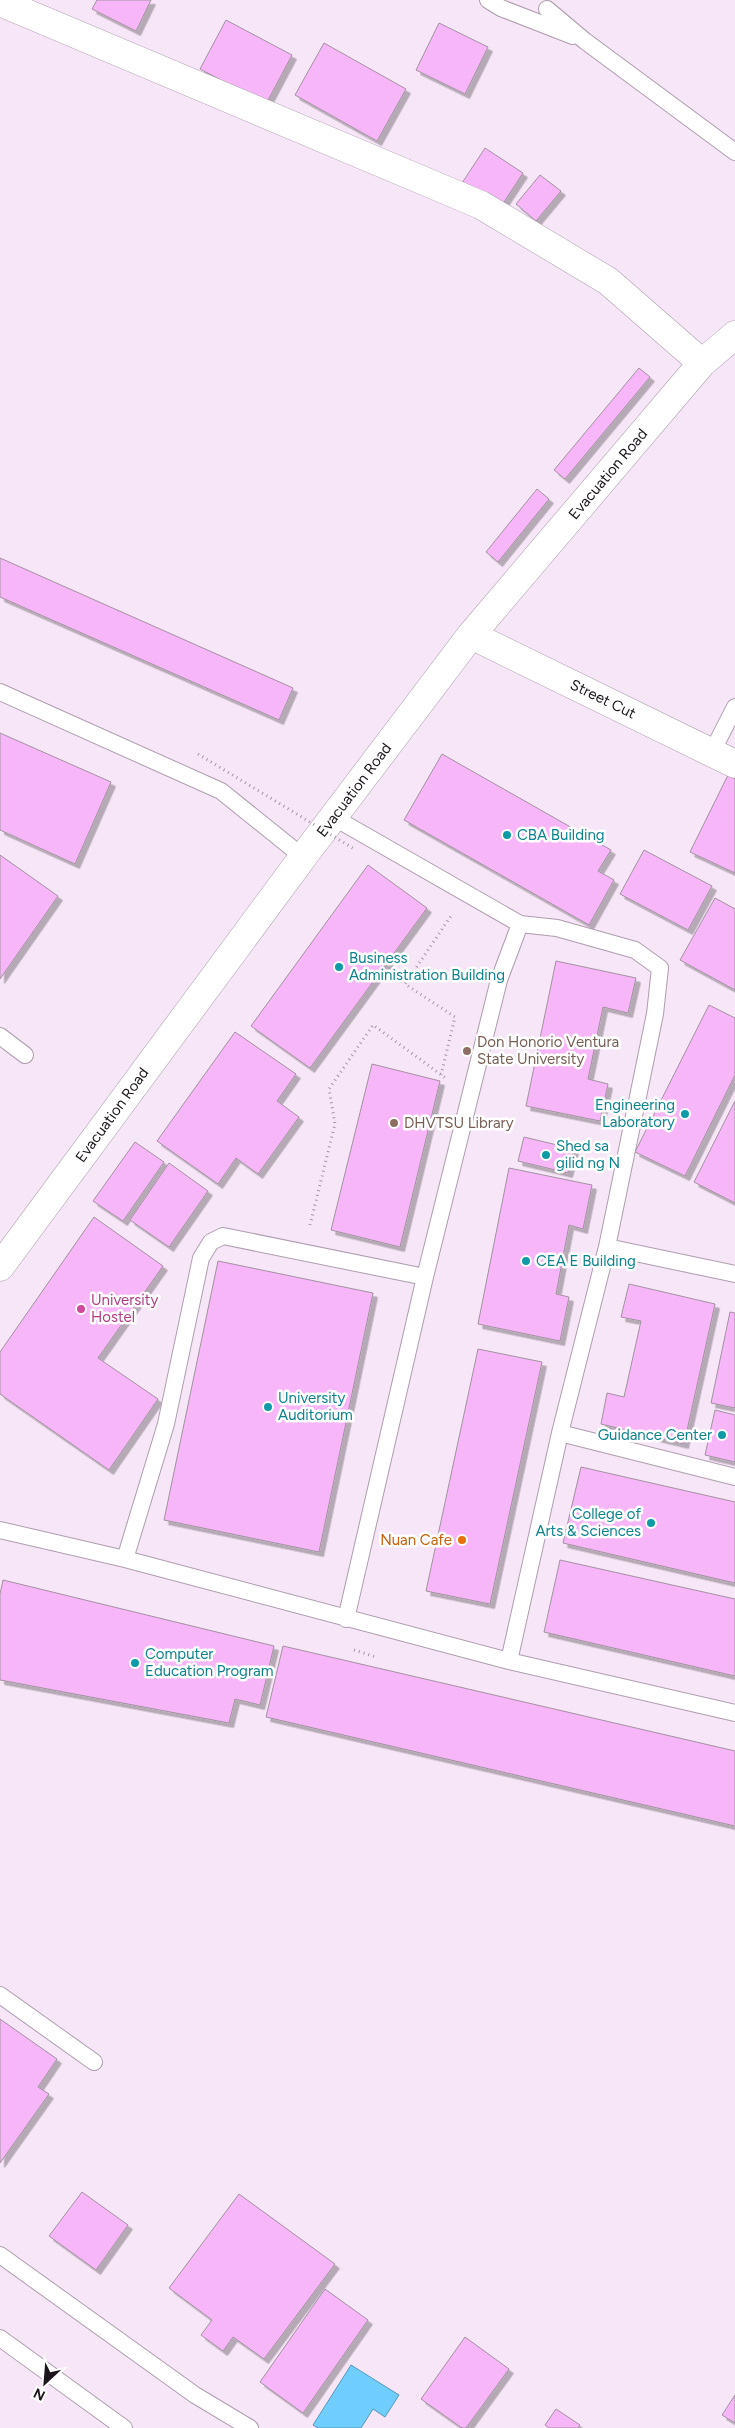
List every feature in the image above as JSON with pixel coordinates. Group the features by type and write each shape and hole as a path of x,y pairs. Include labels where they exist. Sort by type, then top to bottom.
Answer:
{"street":[{"path":"0,2 481,205 608,281 702,363"},
{"name":"Evacuation Road","path":"0,1267 303,857 471,635 702,363 735,335"},
{"name":"Street Cut","path":"471,635 724,758"}],"lane":[{"path":"488,0 501,8 585,41"},
{"path":"547,9 585,41 735,152"},
{"path":"0,692 221,791 303,857"},
{"path":"724,758 735,707"},
{"path":"333,817 520,924 557,928 635,950 660,968 655,1014 607,1247 560,1433 509,1661"},
{"path":"346,1619 425,1277 498,980 520,924"},
{"path":"0,1036 24,1055"},
{"path":"125,1559 166,1424 202,1258 211,1242 223,1236 425,1277"},
{"path":"607,1247 735,1274"},
{"path":"560,1433 735,1477"},
{"path":"0,1530 125,1559 509,1661 735,1713"},
{"path":"0,1995 94,2062"},
{"path":"0,2255 195,2395 250,2428"},
{"path":"0,2338 124,2428"}],"path":[{"path":"198,754 364,856"},
{"path":"441,1075 455,1017 405,984 452,917 444,911"},
{"path":"303,1252 335,1124 329,1088 373,1025 470,1096"}],"water":[{"path":"351,2365 399,2395 385,2417 373,2409 361,2428 318,2428 313,2425"}],"building":[{"path":"97,0 151,0 136,31 92,9"},
{"path":"226,20 292,55 266,104 200,69"},
{"path":"439,23 488,47 465,94 416,70"},
{"path":"324,43 406,89 377,141 295,95"},
{"path":"485,148 523,173 500,208 462,183"},
{"path":"540,175 561,191 536,221 516,204"},
{"path":"639,368 650,377 565,479 554,470"},
{"path":"537,489 549,499 498,562 486,552"},
{"path":"0,558 293,688 279,720 0,597"},
{"path":"0,733 111,782 75,864 0,830"},
{"name":"CBA Building","path":"442,754 611,850 598,871 614,880 589,925 404,820"},
{"path":"728,775 735,779 735,873 690,852"},
{"path":"644,850 712,886 688,930 620,894"},
{"path":"0,855 58,896 0,979"},
{"name":"Business Administration Building","path":"368,865 427,908 310,1068 251,1026"},
{"path":"715,898 735,909 735,990 680,960"},
{"path":"556,961 636,978 628,1013 603,1007 588,1079 608,1084 600,1121 526,1106"},
{"name":"Engineering Laboratory","path":"709,1005 735,1018 735,1075 685,1176 635,1152"},
{"path":"235,1032 296,1074 277,1101 299,1117 258,1174 236,1158 218,1184 157,1141"},
{"name":"DHVTSU Library","path":"372,1064 440,1081 400,1247 331,1230"},
{"path":"735,1101 735,1203 694,1182"},
{"name":"Shed sa gilid ng N","path":"524,1137 574,1149 568,1173 518,1161"},
{"path":"135,1142 164,1162 123,1221 93,1201"},
{"path":"169,1163 208,1191 169,1247 130,1220"},
{"name":"CEA E Building","path":"509,1168 592,1185 583,1229 569,1225 556,1294 569,1297 560,1341 478,1324"},
{"name":"University Hostel","path":"94,1217 163,1266 98,1358 158,1399 109,1470 0,1394 0,1352"},
{"name":"University Auditorium","path":"218,1261 373,1293 319,1552 164,1520"},
{"path":"629,1284 715,1304 684,1444 601,1424 607,1393 624,1397 641,1321 621,1317"},
{"path":"730,1312 735,1313 735,1408 711,1403"},
{"path":"478,1349 542,1362 490,1604 426,1591"},
{"name":"Guidance Center","path":"715,1410 735,1415 735,1462 705,1455"},
{"name":"College of Arts & Sciences","path":"581,1467 735,1502 735,1583 563,1543"},
{"path":"560,1560 735,1599 735,1676 544,1632"},
{"name":"Computer Education Program","path":"3,1580 274,1646 260,1705 235,1699 229,1723 0,1680 0,1594"},
{"path":"283,1646 735,1751 735,1826 266,1717"},
{"path":"0,2019 57,2059 38,2087 49,2094 0,2163"},
{"path":"82,2192 128,2225 96,2270 49,2236"},
{"path":"239,2194 335,2264 264,2359 233,2337 223,2351 201,2335 212,2320 169,2288"},
{"path":"325,2289 368,2320 303,2413 260,2382"},
{"path":"465,2337 509,2369 466,2428 462,2428 421,2399"},
{"path":"735,2395 735,2423 722,2415"},
{"path":"556,2409 580,2425 578,2428 549,2428 545,2425"}],"place":[{"name":"CBA Building","path":"507,835"},
{"name":"Business Administration Building","path":"339,967"},
{"name":"Don Honorio Ventura State University","path":"467,1051"},
{"name":"Engineering Laboratory","path":"685,1114"},
{"name":"DHVTSU Library","path":"394,1123"},
{"name":"Shed sa gilid ng N","path":"546,1155"},
{"name":"CEA E Building","path":"526,1261"},
{"name":"University Hostel","path":"81,1309"},
{"name":"University Auditorium","path":"268,1407"},
{"name":"Guidance Center","path":"722,1435"},
{"name":"College of Arts & Sciences","path":"651,1523"},
{"name":"Nuan Cafe","path":"462,1540"},
{"name":"Computer Education Program","path":"135,1663"}]}
